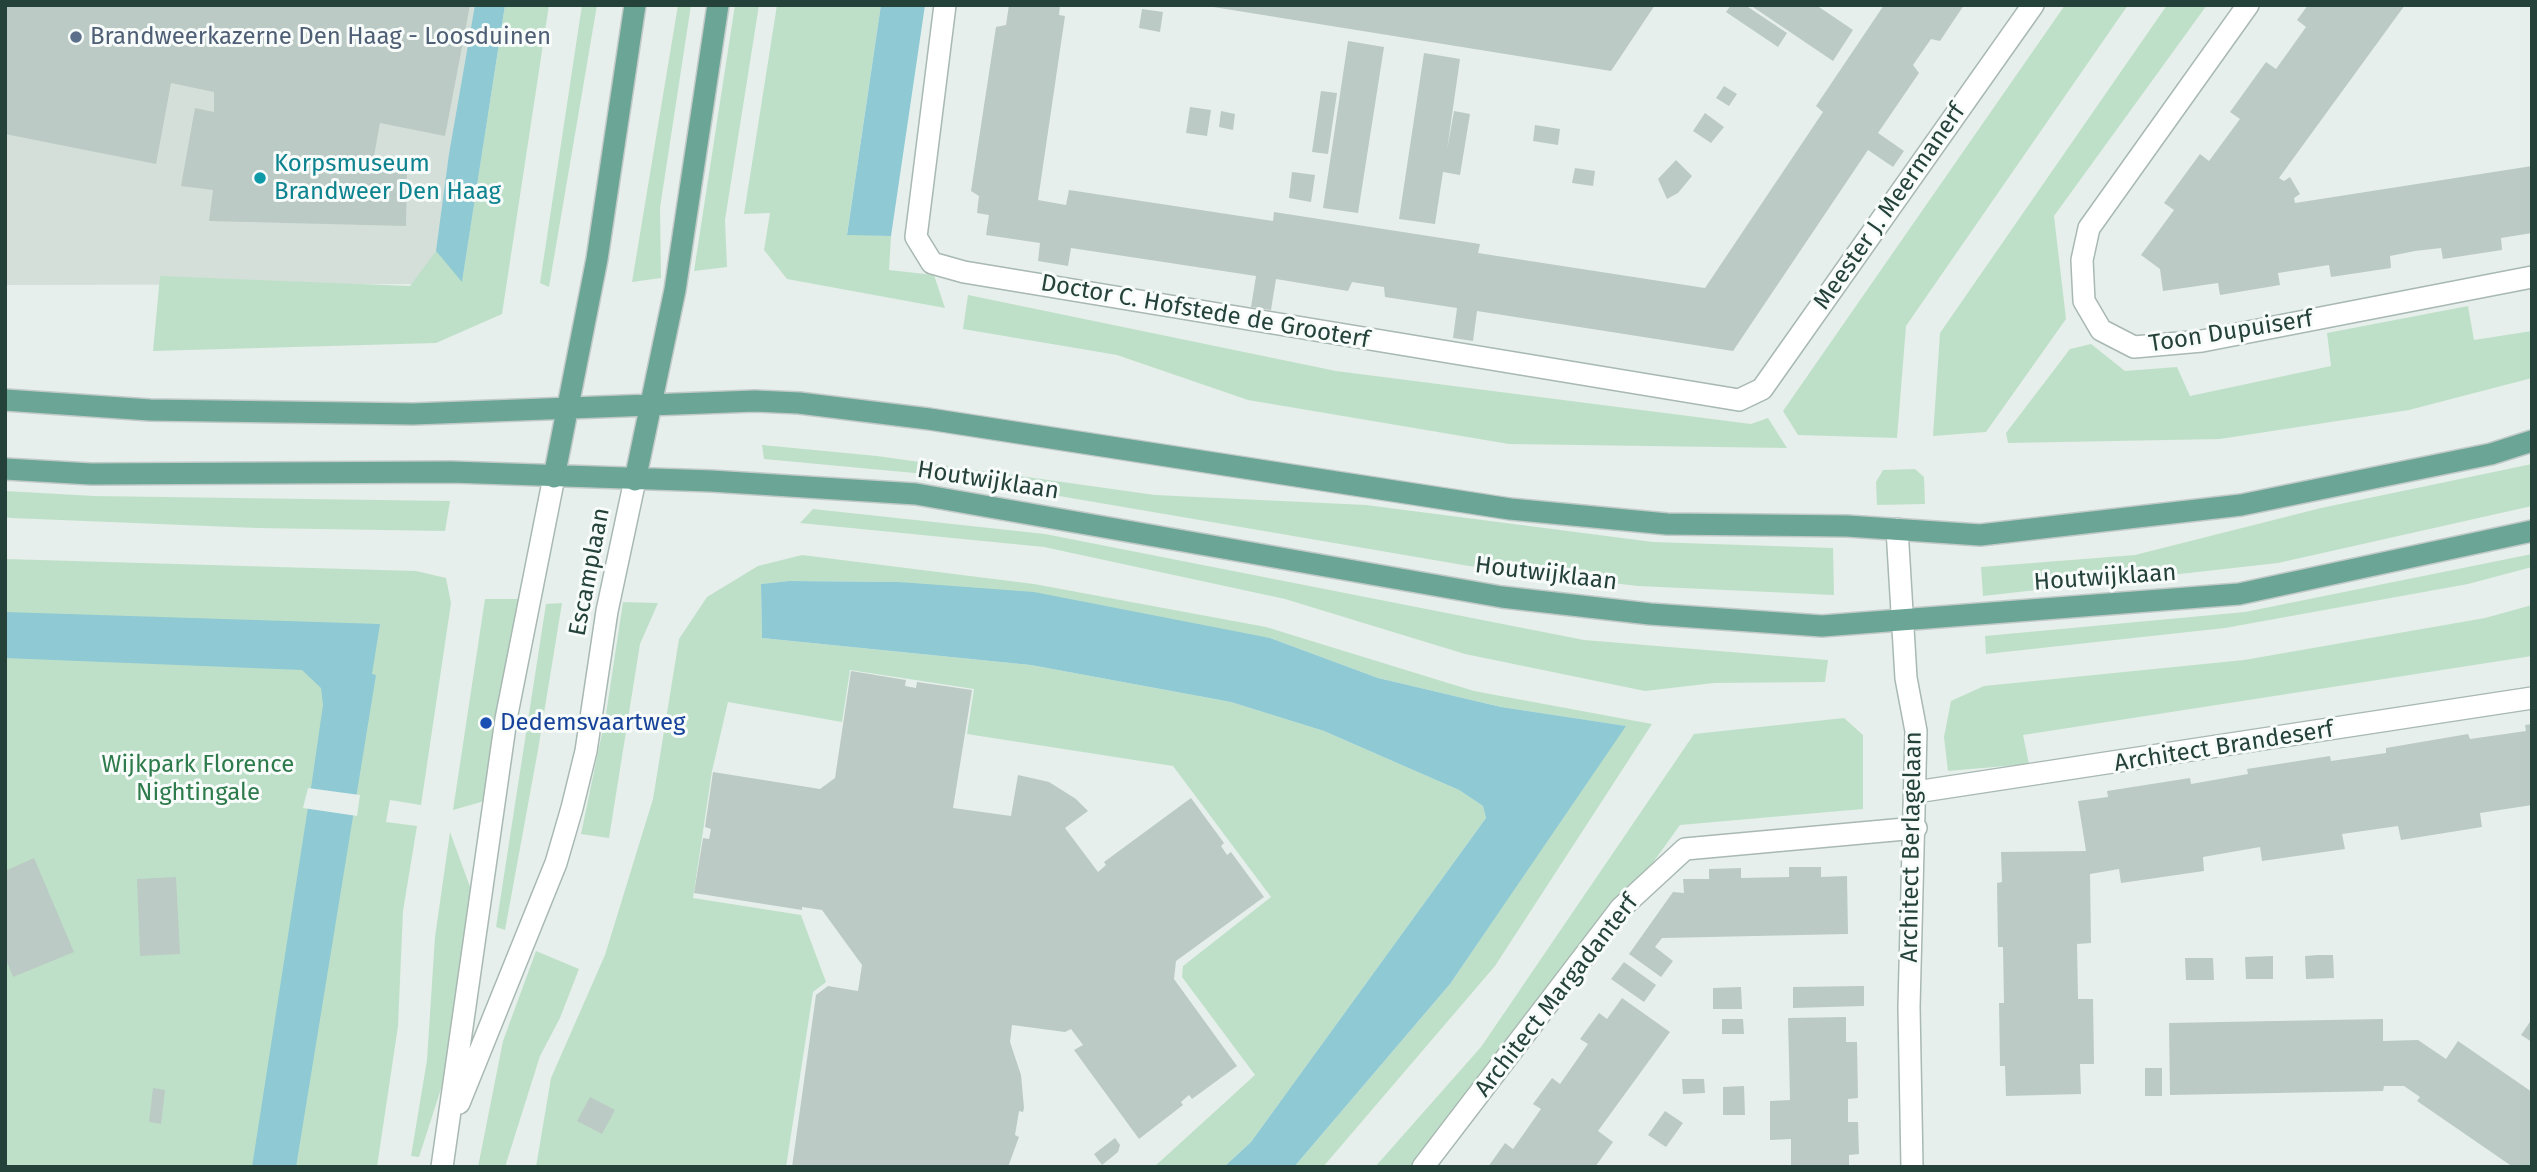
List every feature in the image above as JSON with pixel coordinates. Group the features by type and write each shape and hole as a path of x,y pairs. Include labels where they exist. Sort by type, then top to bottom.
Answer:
{"main road":[{"name":"Escamplaan","path":"554,477 597,259 635,5"},
{"name":"Escamplaan","path":"635,480 675,290 718,5"},
{"path":"5,400 150,410 413,414 755,401 903,416 1510,509 1667,524 1898,529 1980,535 2241,505 2491,454 2532,441"},
{"path":"5,469 91,474 451,472 554,477"},
{"name":"Houtwijklaan","path":"554,477 916,494 1502,597 1650,614 1822,626 2238,594 2532,531"}],"street":[{"name":"Doctor C. Hofstede de Grooterf","path":"945,5 916,237 932,262 964,272 1739,400"},
{"name":"Meester J. Meermanerf","path":"1739,400 1762,389 2033,5"},
{"name":"Toon Dupuiserf","path":"2248,5 2089,228 2082,260 2084,301 2101,330 2134,347 2202,341 2532,277"},
{"name":"Escamplaan","path":"442,1167 506,719 554,477"},
{"name":"Escamplaan","path":"447,1131 551,874 572,808 586,751 607,611 635,480"},
{"name":"Architect Berlagelaan","path":"1898,529 1906,678 1916,731 1916,828 1909,1007 1912,1167"},
{"name":"Architect Brandeserf","path":"1916,792 2532,698"},
{"name":"Architect Margadanterf","path":"1423,1167 1622,908 1685,849 1916,828"}],"shaded area":[{"path":"5,5 496,5 448,284 5,285"}],"green space":[{"path":"505,5 549,5 502,314 436,343 153,351 160,276 410,286 436,251 462,281"},
{"path":"582,5 597,5 549,287 540,283"},
{"path":"678,5 691,5 660,208 661,278 632,282"},
{"path":"735,5 759,5 725,220 727,267 694,271"},
{"path":"777,5 881,5 847,234 891,236 889,270 934,275 945,308 787,279 764,250 770,213 744,214"},
{"path":"2065,5 2128,5 1906,326 1897,438 1798,435 1783,411"},
{"path":"2167,5 2207,5 2054,216 2066,319 1986,432 1933,436 1940,333"},
{"path":"968,295 1336,371 1751,424 1768,418 1787,448 1509,444 1248,400 1117,355 963,329"},
{"path":"2468,306 2474,340 2532,331 2532,378 2409,410 2220,439 2008,443 2006,433 2070,349 2091,344 2125,371 2177,367 2190,396 2331,366 2327,333"},
{"path":"762,445 877,456 1155,495 1366,505 1653,542 1833,548 1834,595 1638,586 1469,566 936,475 764,459"},
{"path":"2532,464 2532,506 2278,563 1983,596 1981,567 2135,555 2321,508"},
{"path":"1915,469 1924,477 1925,504 1877,505 1876,482 1883,470"},
{"path":"5,491 94,496 450,501 445,531 257,528 11,518 5,517"},
{"path":"813,509 1045,534 1584,640 1828,660 1825,682 1714,683 1645,691 1465,654 1285,599 1044,547 800,523"},
{"path":"2532,554 2532,567 2468,584 2225,628 1986,654 1985,636 2245,612"},
{"path":"802,555 1034,584 1266,627 1474,691 1652,724 1495,966 1323,1167 1294,1167 1450,984 1625,726 1501,707 1378,678 1270,638 899,582 789,581 761,584 762,638 1031,665 1231,702 1324,731 1459,790 1483,806 1486,818 1251,1142 1224,1167 1154,1167 1255,1075 1182,977 1183,966 1271,897 1173,766 967,734 974,689 850,670 842,722 728,702 712,771 693,898 801,915 826,982 813,992 786,1167 536,1167 551,1078 605,955 653,799 679,639 707,597 758,566"},
{"name":"Wijkpark Florence Nightingale","path":"5,559 416,571 446,578 451,603 421,805 390,800 386,822 417,826 403,911 398,1026 377,1167 5,1167"},
{"path":"485,599 519,599 488,800 453,810"},
{"path":"623,602 658,603 640,644 609,838 581,834 606,714"},
{"path":"562,603 505,930 496,927 546,604"},
{"path":"2532,605 2532,656 2023,735 2029,764 1948,771 1944,737 1951,701 1984,686 2244,660 2485,618"},
{"path":"1844,718 1863,735 1863,809 1680,825 1434,1167 1375,1167 1481,1047 1694,734"},
{"path":"450,832 473,895 448,1067 419,1157 411,1156 427,1060 435,937"},
{"path":"536,951 579,969 560,1018 540,1056 505,1167 478,1167 503,1041"}],"water":[{"path":"475,5 505,5 462,282 436,251 449,154"},
{"path":"881,5 925,5 891,236 847,235"},
{"path":"789,581 899,582 1034,592 1270,638 1378,678 1501,707 1626,726 1450,984 1294,1167 1224,1167 1251,1142 1486,818 1483,806 1459,790 1324,731 1231,702 1031,665 762,638 761,584"},
{"path":"5,612 380,624 372,674 376,675 296,1167 252,1167 323,705 321,688 302,670 5,658"}],"pier":[{"path":"308,788 360,795 357,816 303,808"}],"building":[{"path":"5,5 470,5 445,136 380,123 371,172 407,173 406,226 209,221 213,190 181,186 195,108 214,112 214,92 171,83 156,164 5,134"},
{"path":"1009,5 1060,5 1059,15 1065,16 1038,200 1066,205 1069,190 1273,221 1274,212 1480,244 1478,253 1705,288 1823,112 1816,106 1884,5 1964,5 1940,41 1931,39 1913,65 1919,73 1878,133 1904,151 1893,167 1868,150 1733,351 1477,311 1473,341 1453,338 1457,308 1385,297 1384,287 1352,282 1348,291 1276,279 1271,310 1251,307 1256,276 1071,248 1068,266 1038,261 1040,243 986,235 989,215 977,213 979,196 971,191 996,27 1006,25"},
{"path":"1201,5 1655,5 1611,71"},
{"path":"1731,5 1745,5 1787,33 1778,47 1726,12"},
{"path":"1750,5 1816,5 1853,30 1833,61"},
{"path":"2308,5 2405,5 2279,178 2284,181 2290,177 2300,194 2294,198 2295,203 2532,166 2532,233 2501,238 2502,250 2443,259 2441,248 2415,251 2390,256 2391,268 2331,277 2329,265 2278,273 2280,285 2220,295 2218,283 2163,291 2160,269 2141,255 2174,210 2164,203 2200,154 2209,161 2240,119 2230,112 2266,62 2276,69 2306,27 2297,20"},
{"path":"1142,9 1163,12 1160,32 1139,28"},
{"path":"1348,41 1384,47 1358,213 1323,208"},
{"path":"1424,53 1460,59 1447,150 1454,111 1470,114 1460,175 1443,172 1435,224 1399,219"},
{"path":"1724,86 1737,94 1729,106 1716,98"},
{"path":"1321,91 1337,93 1328,154 1312,152"},
{"path":"1190,107 1211,110 1207,136 1186,133"},
{"path":"1221,111 1235,114 1233,130 1219,127"},
{"path":"1705,113 1724,127 1711,143 1693,131"},
{"path":"1535,125 1560,129 1558,145 1533,141"},
{"path":"1676,160 1692,176 1678,193 1667,199 1658,179"},
{"path":"1575,168 1595,171 1593,186 1572,183"},
{"path":"1292,172 1315,175 1311,202 1289,198"},
{"path":"851,671 906,680 905,686 916,688 917,682 972,690 953,808 1011,816 1018,775 1049,782 1076,799 1088,811 1065,828 1098,872 1106,865 1104,862 1191,798 1224,843 1221,846 1227,855 1231,852 1264,897 1176,961 1174,979 1237,1066 1192,1099 1189,1095 1181,1102 1183,1105 1139,1139 1074,1050 1083,1045 1071,1029 1065,1032 1012,1025 1010,1042 1021,1075 1024,1108 1023,1112 1019,1111 1015,1135 1019,1137 1008,1167 792,1167 816,995 828,986 858,991 862,965 822,910 802,907 802,910 694,893 703,838 709,839 711,829 705,827 713,772 820,789 835,778"},
{"path":"2532,724 2532,805 2480,813 2482,827 2401,840 2398,826 2342,834 2345,849 2262,861 2260,847 2203,857 2204,871 2121,883 2119,869 2090,874 2091,943 2077,944 2078,999 2093,999 2094,1064 2080,1064 2081,1094 2006,1096 2005,1066 2000,1066 1999,1003 2004,1003 2003,947 1998,947 1997,883 2002,882 2001,852 2086,851 2078,801 2108,797 2107,791 2190,778 2191,784 2248,774 2247,769 2330,756 2331,761 2386,753 2386,748 2468,734 2470,739 2526,731 2525,725"},
{"path":"34,858 74,952 13,977 5,957 5,871"},
{"path":"1789,867 1821,867 1821,877 1847,876 1848,934 1662,938 1655,947 1673,961 1661,977 1629,954 1673,892 1684,893 1683,879 1709,879 1709,869 1741,868 1741,878 1789,877"},
{"path":"176,877 180,954 140,956 137,879"},
{"path":"2333,955 2334,978 2306,979 2305,956"},
{"path":"2273,956 2273,979 2246,979 2245,957"},
{"path":"2185,958 2213,958 2214,980 2186,980"},
{"path":"1624,962 1656,985 1644,1002 1611,979"},
{"path":"1864,986 1864,1006 1793,1008 1793,987"},
{"path":"1741,987 1742,1009 1713,1009 1713,988"},
{"path":"1622,998 1670,1032 1598,1131 1613,1142 1595,1167 1488,1167 1505,1143 1513,1149 1541,1109 1533,1104 1552,1078 1560,1084 1588,1044 1580,1039 1599,1013 1607,1019"},
{"path":"1846,1017 1846,1042 1857,1042 1858,1098 1848,1099 1848,1122 1858,1122 1859,1154 1849,1155 1849,1167 1791,1167 1791,1139 1770,1140 1770,1101 1790,1100 1788,1018"},
{"path":"1722,1019 1743,1019 1744,1034 1722,1034"},
{"path":"2383,1019 2383,1041 2418,1040 2446,1059 2458,1041 2532,1092 2532,1167 2513,1167 2417,1101 2420,1097 2404,1086 2384,1086 2383,1091 2170,1095 2169,1023"},
{"path":"2532,1019 2532,1042 2521,1035"},
{"path":"2145,1068 2162,1068 2162,1096 2145,1096"},
{"path":"1682,1079 1704,1079 1705,1093 1683,1094"},
{"path":"1744,1086 1745,1115 1723,1115 1723,1087"},
{"path":"153,1088 165,1090 161,1124 149,1122"},
{"path":"590,1097 615,1110 602,1134 577,1121"},
{"path":"1665,1111 1683,1123 1666,1147 1648,1135"},
{"path":"1115,1138 1120,1145 1118,1152 1102,1165 1094,1154"}],"place":[{"name":"Brandweerkazerne Den Haag - Loosduinen","path":"76,37"},
{"name":"Korpsmuseum Brandweer Den Haag","path":"260,178"},
{"name":"Dedemsvaartweg","path":"486,723"}]}
